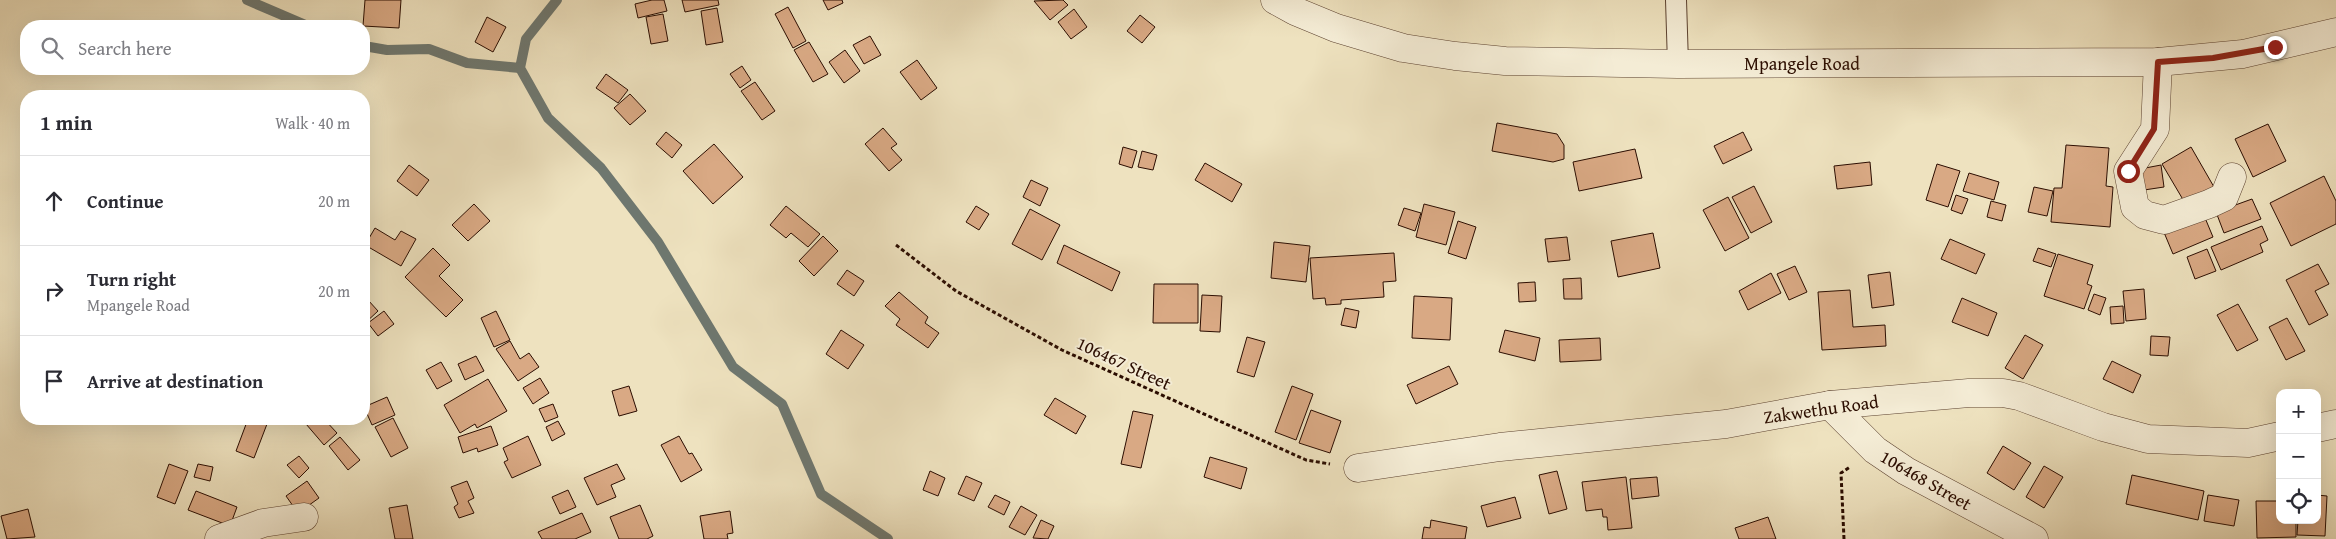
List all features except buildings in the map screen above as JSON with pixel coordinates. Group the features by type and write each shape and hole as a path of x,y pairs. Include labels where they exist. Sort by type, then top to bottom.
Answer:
{"street":[{"name":"Mpangele Road","path":"1275,0 1295,11 1345,31 1402,48 1505,61 1678,64 2158,62 2243,54 2336,32"},
{"path":"2158,62 2154,129 2128,171 2135,207 2145,215 2164,220 2224,197 2232,177"},
{"name":"Zakwethu Road","path":"1358,468 1500,448 1726,424 1830,405 1968,393 2003,393 2019,396 2103,427 2148,439 2248,443 2276,437"},
{"name":"106468 Street","path":"1830,405 1875,450 1931,486 2034,539"},
{"path":"2321,427 2336,424"},
{"path":"219,539 263,523 304,517"}],"lane":[{"path":"1676,0 1678,64"}],"path":[{"name":"106467 Street","path":"896,245 956,291 1062,350 1306,460 1358,468"},
{"path":"1844,539 1841,474 1875,450"}],"waterway":[{"path":"247,0 294,20"},
{"path":"557,0 526,39 520,68 548,118 601,168 658,242 733,367 782,404 821,494 888,539"},
{"path":"370,47 387,50 429,49 467,63 520,68"}],"route":[{"path":"2128,171 2154,129 2158,62 2213,58 2275,47"}]}
